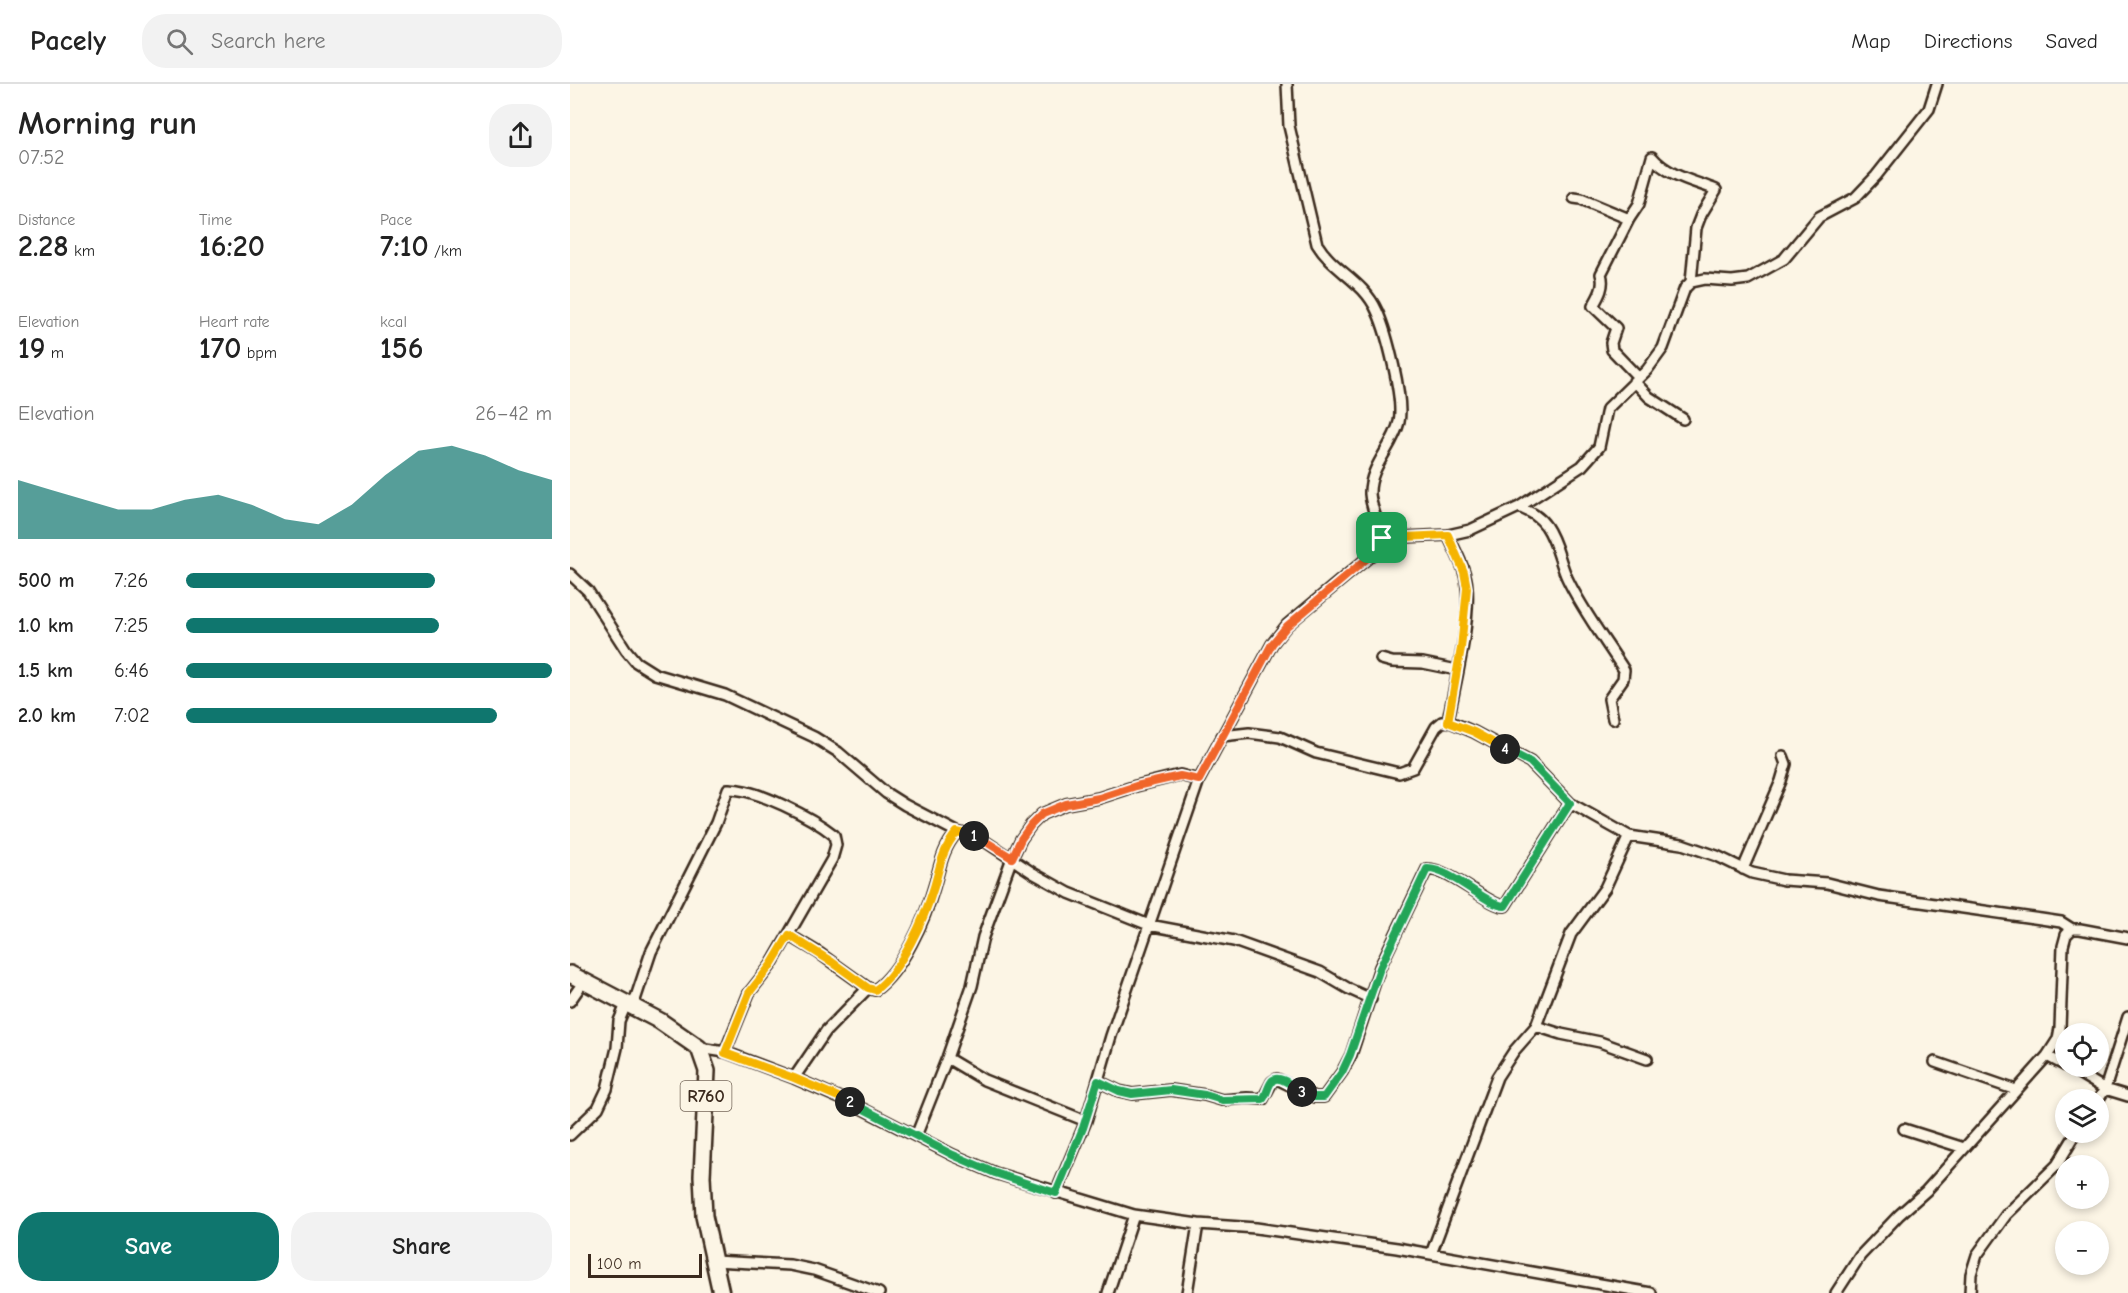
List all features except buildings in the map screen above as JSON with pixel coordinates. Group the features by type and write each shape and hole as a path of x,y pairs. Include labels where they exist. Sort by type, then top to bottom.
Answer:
{"main road":[{"path":"570,974 660,1021 699,1048"},
{"name":"R760","path":"699,1048 707,1071 702,1176 704,1216 721,1293"}],"street":[{"path":"1056,1193 1086,1121 1149,925 1199,780 1272,644 1287,626 1376,551 1382,538 1370,493 1373,477 1396,433 1400,420 1399,396 1387,336 1370,297 1362,287 1324,255 1317,244 1289,126 1287,84"},
{"path":"1382,538 1448,535 1470,530 1519,507 1582,466 1599,447 1607,409 1647,370 1663,348 1685,288 1691,282 1705,279 1732,281 1748,279 1784,259 1819,218 1855,198 1876,176 1929,109 1937,84"},
{"path":"1683,419 1649,398 1612,350 1611,343 1616,328 1593,306 1602,287 1603,268 1639,204 1652,157 1670,172 1716,189 1696,228 1691,282"},
{"path":"1574,198 1629,219"},
{"path":"1519,507 1537,515 1545,525 1554,539 1567,578 1602,638 1624,670 1623,680 1609,699 1613,719"},
{"path":"1448,535 1464,572 1467,588 1461,648 1448,722"},
{"path":"570,574 588,591 636,662 655,674 725,695 813,737 838,752 895,799 957,832 980,838 1069,893 1101,908 1149,925 1234,941 1320,972 1371,999"},
{"path":"1381,659 1392,662 1423,663 1457,670"},
{"path":"1222,736 1249,733 1280,737 1316,753 1399,773 1413,768 1437,727 1442,722 1448,722 1474,732 1530,762 1570,803 1629,836 1683,844 1717,856 1743,869 1784,880 1827,883 1879,896 2061,922 2072,929 2128,938"},
{"path":"1743,869 1781,781 1786,764 1784,756"},
{"path":"916,1136 972,986 983,937 1012,858 1031,825 1042,814 1066,804 1099,798 1136,786 1180,776 1199,780"},
{"path":"570,1135 598,1108 607,1089 617,1048 619,1021 630,1004 651,952 716,823 728,789 741,788 823,826 834,835 836,845 832,859 789,935 771,965 749,993 725,1053"},
{"path":"1098,1081 1119,1091 1132,1094 1171,1090 1222,1100 1247,1098 1258,1100 1263,1099 1272,1082 1277,1079 1314,1097 1324,1097 1342,1072 1350,1055 1380,968 1427,869 1438,871 1473,888 1498,905 1505,906 1570,803"},
{"path":"789,935 868,988 875,990 882,985 909,945 930,901 942,854 957,832"},
{"path":"1431,1254 1497,1077 1514,1051 1536,1026 1571,934 1605,888 1629,836"},
{"path":"1836,1293 1860,1256 1899,1215 1926,1191 2047,1056 2058,1039 2063,946 2066,935 2072,929"},
{"path":"570,1001 584,981"},
{"path":"794,1078 826,1031 868,988"},
{"path":"2085,1077 2105,1089 2128,1017"},
{"path":"1536,1026 1600,1042 1647,1059"},
{"path":"699,1048 725,1053 794,1078 987,1169 1056,1193 1134,1215 1198,1224 1256,1228 1431,1254 1648,1293"},
{"path":"2047,1056 2055,1060"},
{"path":"947,1058 984,1080 1086,1121"},
{"path":"1935,1062 2016,1090"},
{"path":"2109,1090 2128,1096"},
{"path":"1904,1129 1964,1148"},
{"path":"1970,1293 1971,1274 1977,1255 2006,1215 2056,1165 2070,1143"},
{"path":"1108,1293 1134,1215"},
{"path":"1186,1293 1198,1224"},
{"path":"713,1261 790,1265 814,1269 879,1293"}],"route":[{"path":"1448,535 1464,572 1467,588 1461,648 1448,722 1474,732 1530,762 1570,803 1505,906 1501,907 1473,888 1438,871 1427,869 1380,968 1350,1055 1342,1072 1324,1097 1314,1097 1282,1079 1274,1080 1263,1099 1258,1100 1232,1098 1222,1100 1171,1090 1132,1094 1119,1091 1098,1081 1083,1128 1056,1193 978,1166 851,1103 794,1078 725,1053 749,993 771,965 789,935 868,988 875,990 882,985 909,945 923,917 930,901 942,854 957,832 980,838 1012,858 1021,839 1042,814 1066,804 1099,798 1136,786 1180,776 1199,780 1272,644 1287,626 1376,551 1382,538 1448,535"}]}
